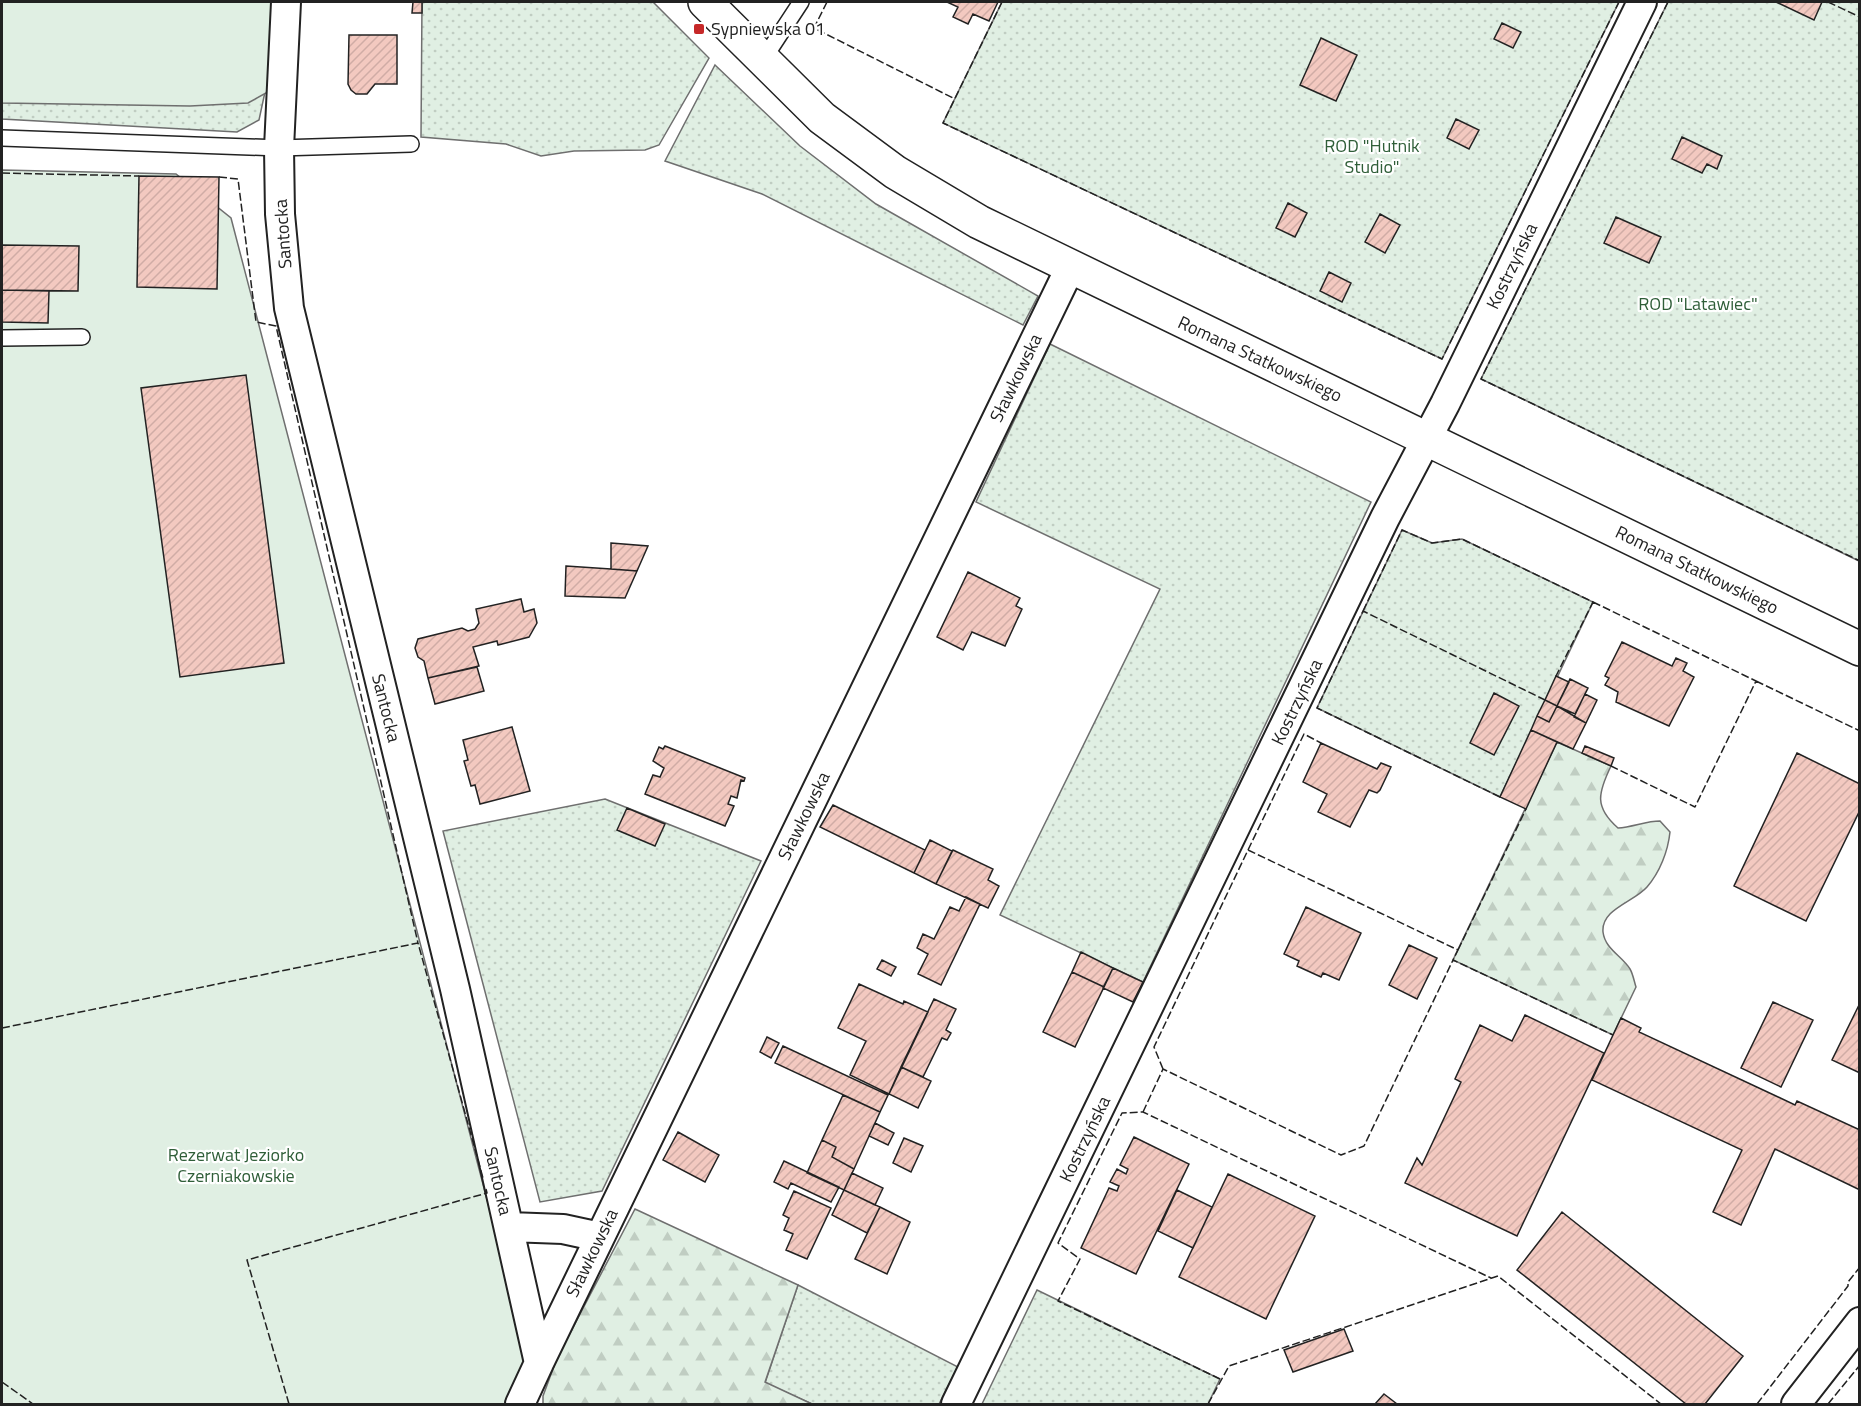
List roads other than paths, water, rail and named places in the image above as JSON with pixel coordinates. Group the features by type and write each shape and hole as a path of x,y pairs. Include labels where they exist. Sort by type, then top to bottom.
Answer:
{"street":[{"name":"Santocka","path":"286,2 279,147 280,214 289,308 455,989 539,1363"},
{"name":"Romana Statkowskiego","path":"705,2 822,118 895,172 980,222 1070,268 1860,649"},
{"name":"Kostrzyńska","path":"956,1404 1385,518 1642,2"},
{"name":"Sławkowska","path":"539,1363 1070,268"},
{"path":"508,1227 563,1229 600,1237"},
{"path":"1796,1404 1860,1322"},
{"path":"520,1404 539,1363"}],"lane":[{"path":"763,60 801,2"},
{"path":"2,138 279,147 411,144"},
{"path":"2,338 82,338"}],"place":[{"name":"Sypniewska 01","path":"699,29"}],"park label":[{"name":"ROD \"Hutnik Studio\"","path":"1372,156"},
{"name":"ROD \"Latawiec\"","path":"1698,304"},
{"name":"Rezerwat Jeziorko Czerniakowskie","path":"236,1165"}]}
